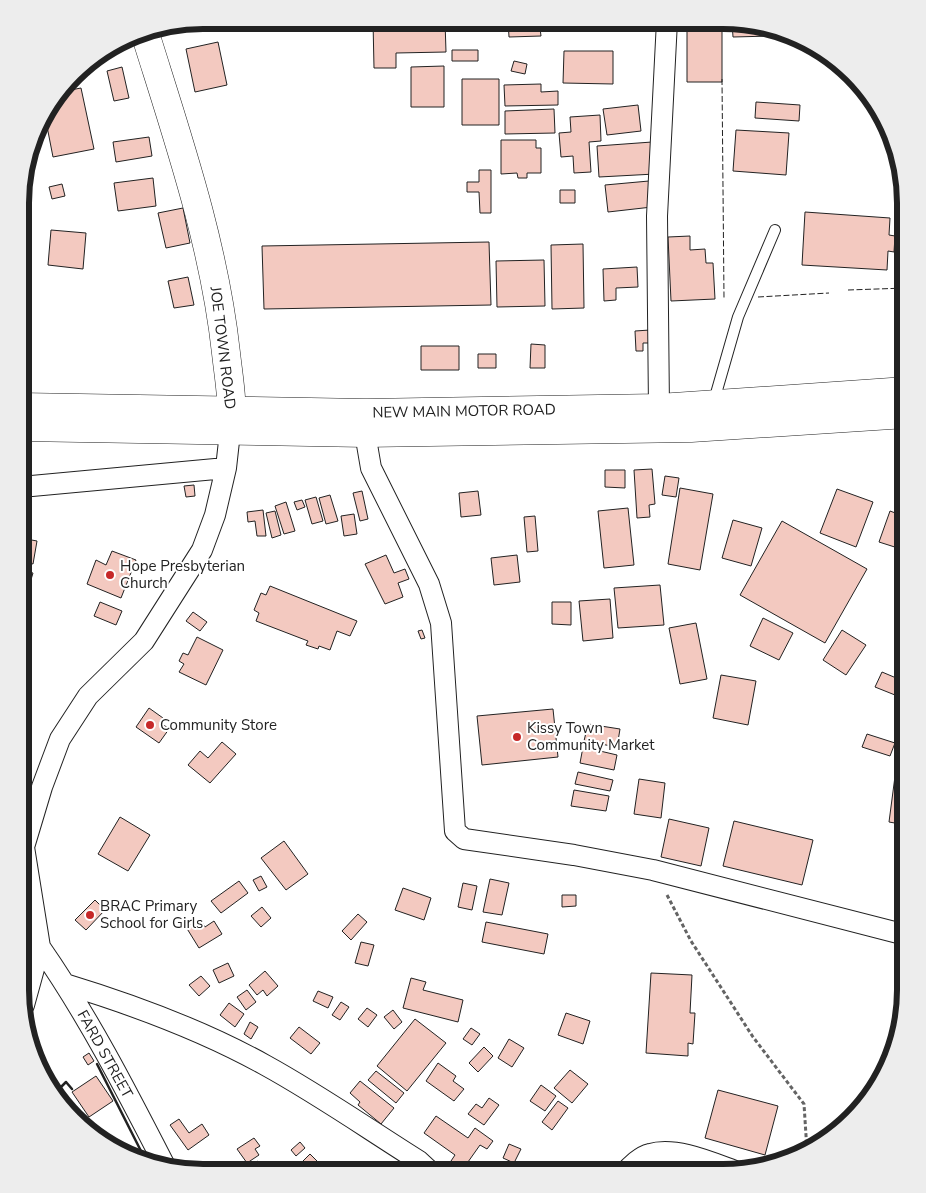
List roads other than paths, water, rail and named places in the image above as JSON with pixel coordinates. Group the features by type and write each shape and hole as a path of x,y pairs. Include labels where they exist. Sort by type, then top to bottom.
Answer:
{"main road":[{"name":"JOE TOWN ROAD","path":"147,38 198,204 222,312 232,422"},
{"name":"NEW MAIN MOTOR ROAD","path":"29,427 232,422 366,413 659,408 897,393"},
{"name":"NEW MAIN MOTOR ROAD","path":"29,407 365,433 691,428 897,415"}],"street":[{"path":"659,408 657,216 667,29"},
{"name":"JOE TOWN ROAD","path":"29,828 60,739 88,696 144,640 202,550 215,515 226,468 232,422"},
{"path":"365,433 371,468 429,584 441,623 448,748 455,831 457,835 464,839 574,855 654,870 897,932"},
{"path":"29,486 226,468"},
{"name":"JOE TOWN ROAD","path":"29,888 40,947 29,987"},
{"name":"FARD STREET","path":"40,947 65,984 118,1074 161,1159"},
{"path":"65,984 136,1006 264,1064 311,1092 421,1164"},
{"path":"636,1164 649,1154 667,1153 694,1156 716,1164"}],"lane":[{"path":"712,405 738,317 775,230"}],"place":[{"name":"Hope Presbyterian Church","path":"110,575"},
{"name":"Community Store","path":"150,725"},
{"name":"Kissy Town Community Market","path":"517,737"},
{"name":"BRAC Primary School for Girls","path":"90,915"}]}
